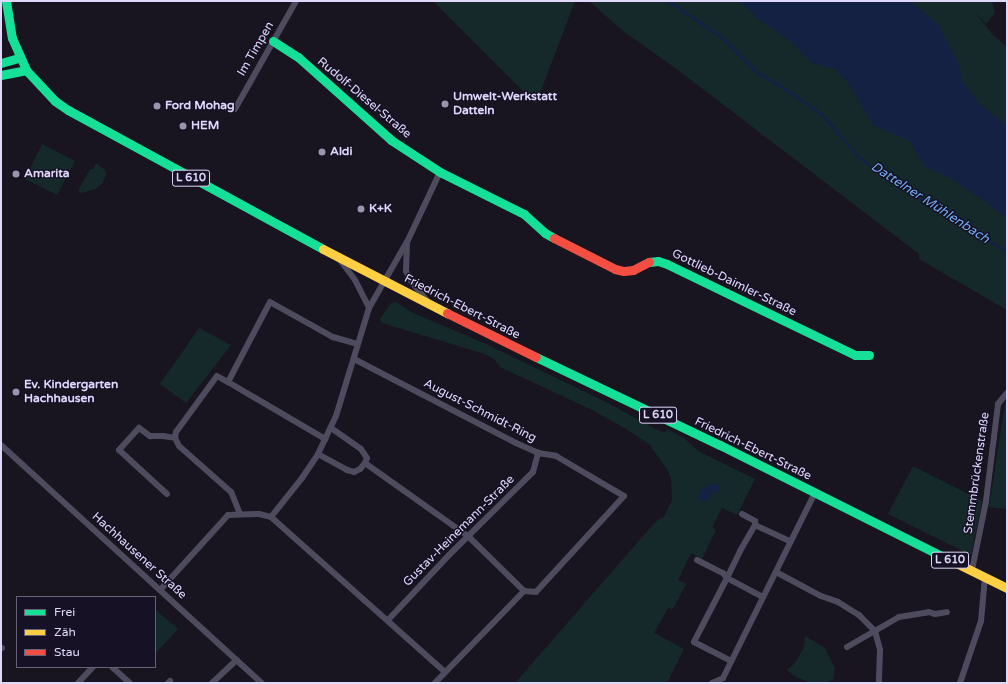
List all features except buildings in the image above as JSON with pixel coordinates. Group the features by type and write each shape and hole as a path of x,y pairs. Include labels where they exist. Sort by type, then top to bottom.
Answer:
{"main road":[{"name":"L 610","path":"6,1 9,28 19,58"},
{"name":"Rudolf-Diesel-Straße","path":"273,41 298,57 391,140 440,172 524,214 545,233"},
{"path":"1,64 19,58"},
{"name":"Friedrich-Ebert-Straße","path":"19,58 26,70 55,101 68,110 338,258 500,340 720,445 1007,588"},
{"path":"1,75 26,70"},
{"name":"Gottlieb-Daimler-Straße","path":"545,233 563,244 615,269 624,271 633,270 650,262 658,261 667,264 855,355 869,355"}],"street":[{"name":"Im Timpen","path":"235,109 296,1"},
{"path":"271,517 302,478 318,454 331,428 343,395 369,308 408,240 440,172"},
{"path":"408,240 406,271 429,304"},
{"name":"Friedrich-Ebert-Straße","path":"338,258 355,280 369,308"},
{"path":"228,382 270,302 333,337 357,344"},
{"name":"August-Schmidt-Ring","path":"354,359 538,453 556,456 624,496 536,592 524,591"},
{"path":"240,514 231,492 179,446 175,438 176,432 217,376 325,439"},
{"name":"Stemmbrückenstraße","path":"972,570 986,501 998,404 1007,393"},
{"path":"167,494 119,450 139,428 150,436 175,438"},
{"path":"318,454 347,470 354,472 360,469 365,463 367,458 362,449 331,428"},
{"name":"Hachhausener Straße","path":"2,448 262,683"},
{"name":"Gustav-Heinemann-Straße","path":"388,620 533,472 538,453"},
{"path":"365,463 469,536 524,591 435,683"},
{"path":"712,683 723,678 815,493"},
{"path":"160,590 228,515 259,514 271,517 445,672"},
{"path":"742,514 755,521 755,524 790,542"},
{"path":"731,661 694,642 755,524"},
{"path":"697,560 723,573 727,578 763,597"},
{"path":"776,572 821,596 838,602 859,615 875,631 880,650 879,683"},
{"path":"960,683 981,621 985,577"},
{"path":"847,647 899,617 929,612 935,614 947,612"},
{"path":"212,683 237,660"},
{"path":"78,683 92,668"},
{"path":"113,668 130,683"},
{"path":"218,683 222,675"}],"green space":[{"path":"433,1 575,1 536,104"},
{"path":"589,1 992,1 995,13 986,24 974,11 993,35 1007,47 1007,310 919,259 919,254 678,70 623,31"},
{"path":"42,144 75,161 57,195 25,179"},
{"path":"96,163 105,170 106,175 102,184 95,189 82,193 78,191 90,169 93,169"},
{"path":"396,302 413,313 484,343 608,403 659,431 666,432 667,429 684,438 698,451 755,479 737,515 722,508 712,527 716,530 702,559 691,553 678,580 686,584 673,609 668,608 654,633 684,649 667,683 515,683 651,527 658,520 664,517 672,500 671,478 667,469 649,444 626,429 592,410 500,367 494,359 485,354 382,323 380,319 384,313 391,303"},
{"path":"199,328 231,345 186,403 160,384"},
{"path":"1007,402 1007,509 989,507 1005,404"},
{"path":"913,466 982,501 971,555 888,514"},
{"path":"156,610 178,629 156,653"},
{"path":"805,636 825,648 835,668 833,681 829,680 829,683 811,683 794,676 787,670 795,663 804,647"}],"water":[{"path":"740,1 910,1 915,5 938,24 959,64 962,81 980,104 1007,126 1007,219 989,204 949,177 924,166 910,141 873,125 849,84 835,69 812,63 791,42 756,17"},
{"path":"711,484 719,485 720,491 712,493 706,501 701,502 698,497 702,488"}],"waterway":[{"name":"Dattelner Mühlenbach","path":"669,1 723,38 758,73 780,85 816,110 831,124 858,156 897,185 946,212 972,231 1007,251"}],"traffic: fast":[{"path":"6,1 12,38 26,70 55,101 68,110 323,249"},
{"path":"273,41 298,57 391,140 440,172 524,214 545,233 554,238"},
{"path":"1,63 19,58"},
{"path":"1,75 26,70"},
{"path":"649,262 658,261 667,264 855,355 869,355"},
{"path":"536,357 720,445 948,559"}],"traffic: slow":[{"path":"323,249 447,313"},
{"path":"948,559 1007,588"}],"traffic: jam":[{"path":"554,238 615,269 624,271 633,270 649,262"},
{"path":"447,313 536,357"}],"place":[{"name":"Umwelt-Werkstatt Datteln","path":"445,104"},
{"name":"Ford Mohag","path":"157,106"},
{"name":"HEM","path":"183,126"},
{"name":"Aldi","path":"322,152"},
{"name":"Amarita","path":"16,174"},
{"name":"K+K","path":"361,209"},
{"name":"Ev. Kindergarten Hachhausen","path":"16,392"}]}
